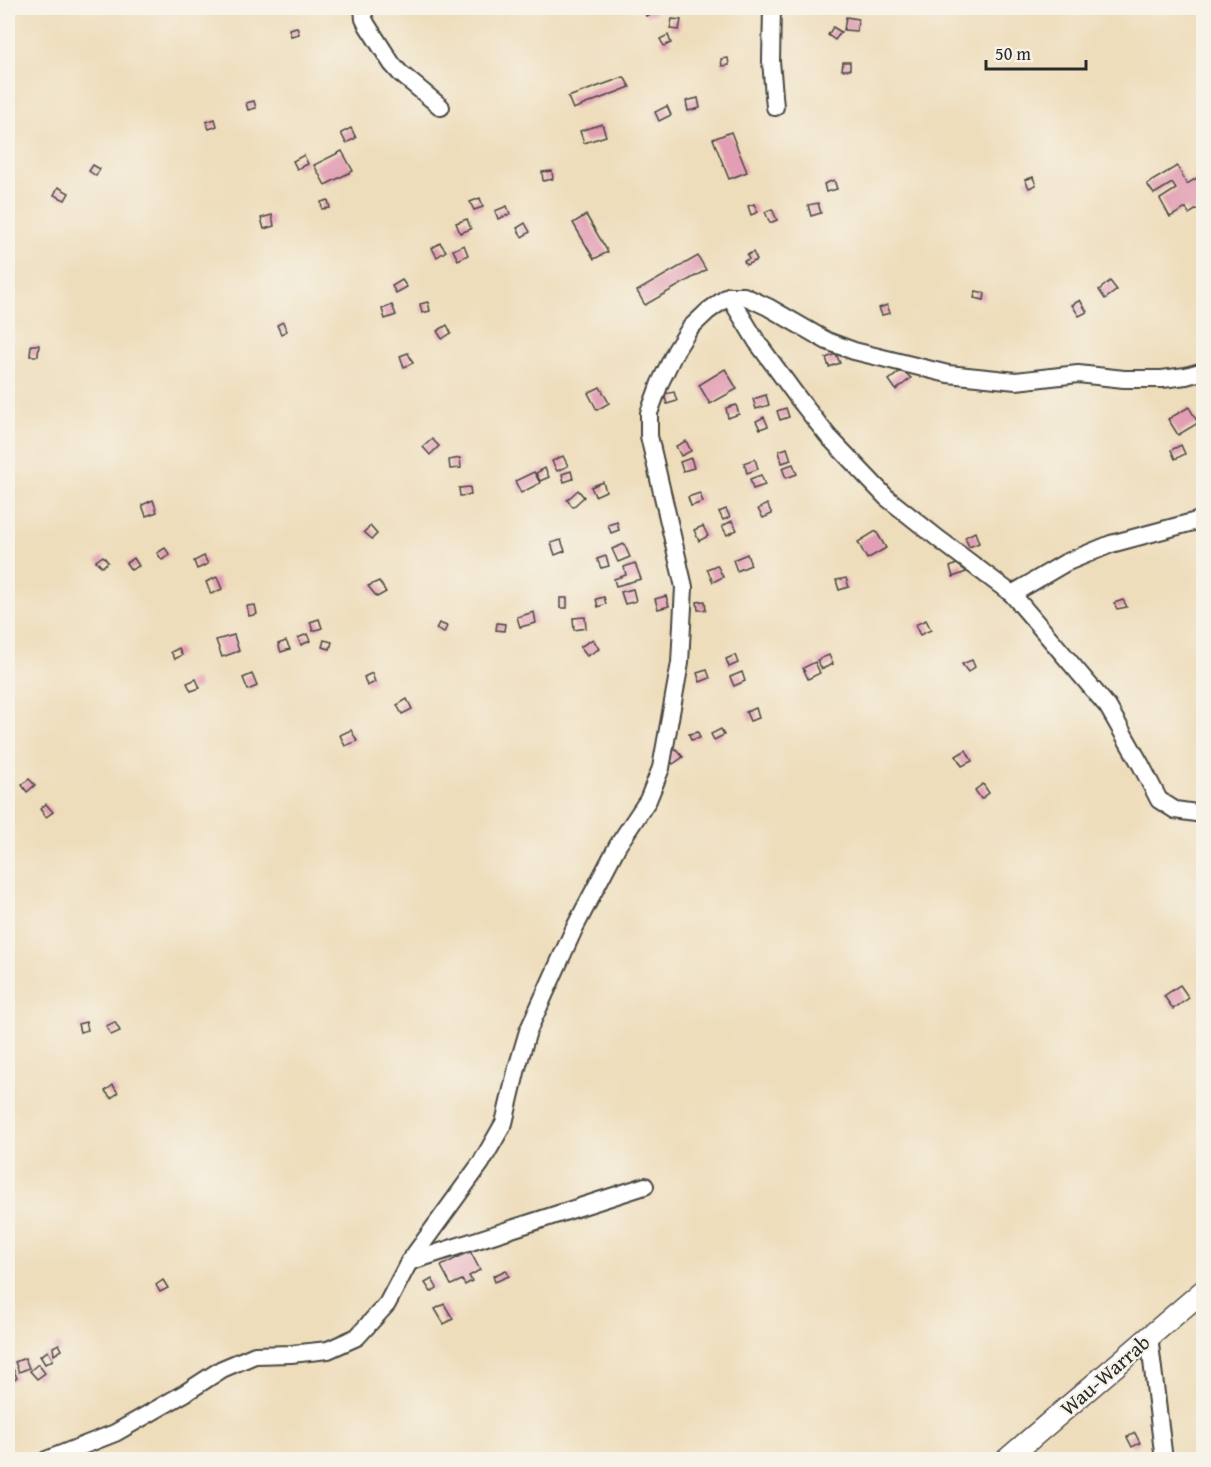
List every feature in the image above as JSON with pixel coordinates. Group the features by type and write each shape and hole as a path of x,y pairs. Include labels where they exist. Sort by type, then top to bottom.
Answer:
{"main road":[{"name":"Wau-Warrab","path":"1006,1460 1203,1290"}],"street":[{"path":"363,8 367,25 392,64 441,107"},
{"path":"772,8 771,61 775,107"},
{"path":"46,1460 115,1433 222,1369 255,1355 328,1350 357,1337 387,1304 409,1262 481,1163 504,1123 528,1031 575,927 618,845 648,800 661,768 680,663 684,587 649,436 649,413 676,350 690,328 708,311 729,296 744,296 827,341 854,351 948,374 1016,381 1078,374 1162,380 1203,371"},
{"path":"729,296 757,342 828,436 887,498 1012,594 1108,707 1159,800 1174,810 1196,813 1203,811"},
{"path":"1012,594 1065,562 1111,544 1203,519"},
{"path":"409,1262 645,1186"},
{"path":"1149,1336 1164,1460"}],"building":[{"path":"643,8 654,8 656,13 646,16"},
{"path":"846,17 858,19 857,31 844,30"},
{"path":"672,19 681,20 679,30 670,29"},
{"path":"297,27 299,34 291,36 289,29"},
{"path":"833,27 841,32 835,40 828,35"},
{"path":"668,35 671,43 664,46 660,39"},
{"path":"728,58 729,65 722,66 721,59"},
{"path":"843,62 850,62 850,70 842,70"},
{"path":"624,77 630,87 573,109 568,97"},
{"path":"698,98 700,108 688,111 686,101"},
{"path":"254,101 256,108 248,110 246,103"},
{"path":"667,106 671,115 659,121 655,112"},
{"path":"215,119 217,126 209,129 206,122"},
{"path":"602,124 606,136 584,143 580,131"},
{"path":"351,128 356,138 346,143 341,133"},
{"path":"731,132 747,172 729,179 713,139"},
{"path":"342,151 353,171 325,185 314,165"},
{"path":"304,155 308,164 297,169 293,161"},
{"path":"93,165 100,169 96,176 89,171"},
{"path":"1177,166 1187,184 1200,176 1204,182 1204,205 1189,214 1186,208 1170,217 1160,199 1176,189 1172,183 1154,194 1147,184"},
{"path":"552,171 553,179 543,181 542,172"},
{"path":"1033,177 1036,185 1029,188 1025,180"},
{"path":"834,180 837,189 826,192 824,184"},
{"path":"58,187 69,193 65,200 54,195"},
{"path":"480,198 483,207 474,210 470,202"},
{"path":"328,200 330,208 322,209 321,202"},
{"path":"818,203 821,213 811,216 808,205"},
{"path":"754,204 758,212 751,215 748,206"},
{"path":"507,206 510,214 498,219 495,211"},
{"path":"772,209 777,220 770,223 765,212"},
{"path":"272,215 274,226 264,229 261,218"},
{"path":"586,215 608,252 594,259 573,223"},
{"path":"467,219 471,229 460,233 456,223"},
{"path":"525,223 530,232 522,237 517,228"},
{"path":"440,243 446,251 437,257 432,248"},
{"path":"464,245 468,255 458,260 453,250"},
{"path":"753,252 757,260 746,265 744,261 749,259 747,255"},
{"path":"698,256 706,270 645,305 637,291"},
{"path":"402,280 407,287 396,293 392,286"},
{"path":"1110,281 1117,290 1105,299 1099,290"},
{"path":"976,291 985,293 984,300 974,298"},
{"path":"1080,300 1087,312 1079,316 1072,305"},
{"path":"428,302 430,311 422,313 420,304"},
{"path":"392,305 396,315 385,319 382,309"},
{"path":"887,305 890,313 882,315 879,308"},
{"path":"283,322 287,331 281,334 277,325"},
{"path":"447,325 451,333 442,339 437,331"},
{"path":"31,345 39,345 38,356 30,356"},
{"path":"408,353 413,363 404,367 400,356"},
{"path":"836,354 840,363 829,367 826,358"},
{"path":"725,369 737,389 710,404 699,385"},
{"path":"902,370 911,378 896,390 889,380"},
{"path":"600,387 609,403 597,410 588,393"},
{"path":"674,392 677,401 667,404 664,394"},
{"path":"766,395 769,405 756,409 753,399"},
{"path":"736,405 739,414 728,418 726,408"},
{"path":"1189,407 1198,423 1178,435 1168,419"},
{"path":"786,408 789,417 780,420 777,411"},
{"path":"764,417 768,426 760,429 756,421"},
{"path":"432,439 439,446 430,455 423,447"},
{"path":"686,441 691,451 681,456 676,446"},
{"path":"1181,445 1185,454 1175,459 1171,450"},
{"path":"787,448 791,460 782,463 779,451"},
{"path":"563,456 568,466 557,471 552,461"},
{"path":"460,458 461,468 450,469 449,460"},
{"path":"691,458 694,468 683,471 680,462"},
{"path":"755,459 758,469 747,473 744,463"},
{"path":"793,464 797,474 786,478 782,468"},
{"path":"545,468 549,477 540,481 536,473"},
{"path":"571,471 573,479 564,482 562,474"},
{"path":"534,472 540,483 521,493 515,481"},
{"path":"761,475 765,485 753,489 750,479"},
{"path":"603,482 606,491 595,496 591,487"},
{"path":"470,487 471,495 460,496 459,488"},
{"path":"578,490 584,497 573,507 567,500"},
{"path":"700,493 703,502 691,506 688,497"},
{"path":"153,500 157,512 146,516 142,505"},
{"path":"767,504 772,514 763,518 758,509"},
{"path":"726,509 730,517 723,520 719,512"},
{"path":"732,521 737,530 727,535 722,526"},
{"path":"617,522 619,530 611,533 608,525"},
{"path":"370,526 377,534 372,539 364,532"},
{"path":"703,526 708,536 699,541 694,530"},
{"path":"876,531 886,548 867,559 858,542"},
{"path":"975,532 979,543 969,547 965,537"},
{"path":"561,540 565,551 555,555 551,543"},
{"path":"624,544 630,557 618,562 612,549"},
{"path":"165,548 170,555 162,560 157,553"},
{"path":"747,554 751,565 737,571 733,560"},
{"path":"103,556 108,562 102,567 96,561"},
{"path":"204,556 208,564 197,569 194,561"},
{"path":"606,556 609,566 601,568 597,559"},
{"path":"134,558 139,566 131,570 126,563"},
{"path":"961,562 966,572 953,577 950,567"},
{"path":"635,563 641,579 616,586 614,579 626,575 624,567"},
{"path":"717,565 723,577 713,582 707,569"},
{"path":"217,577 222,589 211,594 206,582"},
{"path":"846,578 849,587 839,590 836,580"},
{"path":"379,581 386,592 377,597 368,586"},
{"path":"633,589 636,601 625,604 621,592"},
{"path":"666,596 669,606 658,609 655,599"},
{"path":"604,597 606,604 598,607 596,599"},
{"path":"560,598 567,598 567,608 560,608"},
{"path":"1123,600 1127,607 1117,609 1114,603"},
{"path":"705,601 706,610 698,610 697,602"},
{"path":"255,605 257,614 249,616 247,606"},
{"path":"534,612 536,623 520,627 517,617"},
{"path":"585,617 586,628 574,630 573,618"},
{"path":"319,619 322,628 313,631 310,622"},
{"path":"926,620 931,630 920,635 915,625"},
{"path":"439,623 447,626 444,633 436,629"},
{"path":"497,623 505,624 504,631 496,630"},
{"path":"307,634 310,641 301,645 298,638"},
{"path":"234,635 239,651 222,657 216,640"},
{"path":"593,639 599,649 587,656 580,647"},
{"path":"324,640 332,642 330,649 322,647"},
{"path":"286,641 290,649 281,652 278,644"},
{"path":"179,648 182,655 175,659 171,652"},
{"path":"735,655 738,663 729,667 726,659"},
{"path":"829,655 833,664 822,669 817,660"},
{"path":"972,660 975,667 968,672 962,664"},
{"path":"815,662 820,673 808,679 803,668"},
{"path":"707,670 710,678 700,682 697,673"},
{"path":"742,672 745,681 734,686 730,677"},
{"path":"372,673 375,682 367,686 364,677"},
{"path":"252,674 257,686 248,690 243,678"},
{"path":"196,679 200,688 191,691 187,683"},
{"path":"407,699 412,709 402,714 397,705"},
{"path":"756,708 759,718 750,721 746,712"},
{"path":"721,729 724,735 714,740 711,734"},
{"path":"351,730 357,741 345,746 340,735"},
{"path":"698,732 700,738 691,740 689,734"},
{"path":"676,749 683,757 673,764 667,756"},
{"path":"966,750 972,761 962,766 956,756"},
{"path":"29,779 35,785 27,792 22,785"},
{"path":"983,784 989,793 981,799 975,790"},
{"path":"46,804 53,812 46,817 40,809"},
{"path":"1180,985 1189,998 1173,1009 1164,996"},
{"path":"86,1022 88,1030 80,1032 78,1024"},
{"path":"115,1022 120,1031 111,1035 106,1026"},
{"path":"113,1085 118,1093 111,1098 105,1091"},
{"path":"470,1251 480,1270 469,1276 472,1281 465,1285 462,1280 451,1285 441,1266"},
{"path":"506,1270 509,1276 495,1282 493,1276"},
{"path":"432,1279 437,1288 431,1292 425,1283"},
{"path":"163,1280 168,1288 160,1292 156,1285"},
{"path":"444,1304 453,1319 444,1324 435,1309"},
{"path":"59,1344 62,1350 54,1355 53,1347"},
{"path":"48,1351 53,1360 45,1364 40,1356"},
{"path":"25,1358 29,1368 19,1372 15,1362"},
{"path":"38,1364 45,1373 37,1379 30,1371"},
{"path":"12,1367 17,1378 8,1383 8,1370"},
{"path":"1135,1433 1140,1443 1132,1447 1127,1437"}]}
